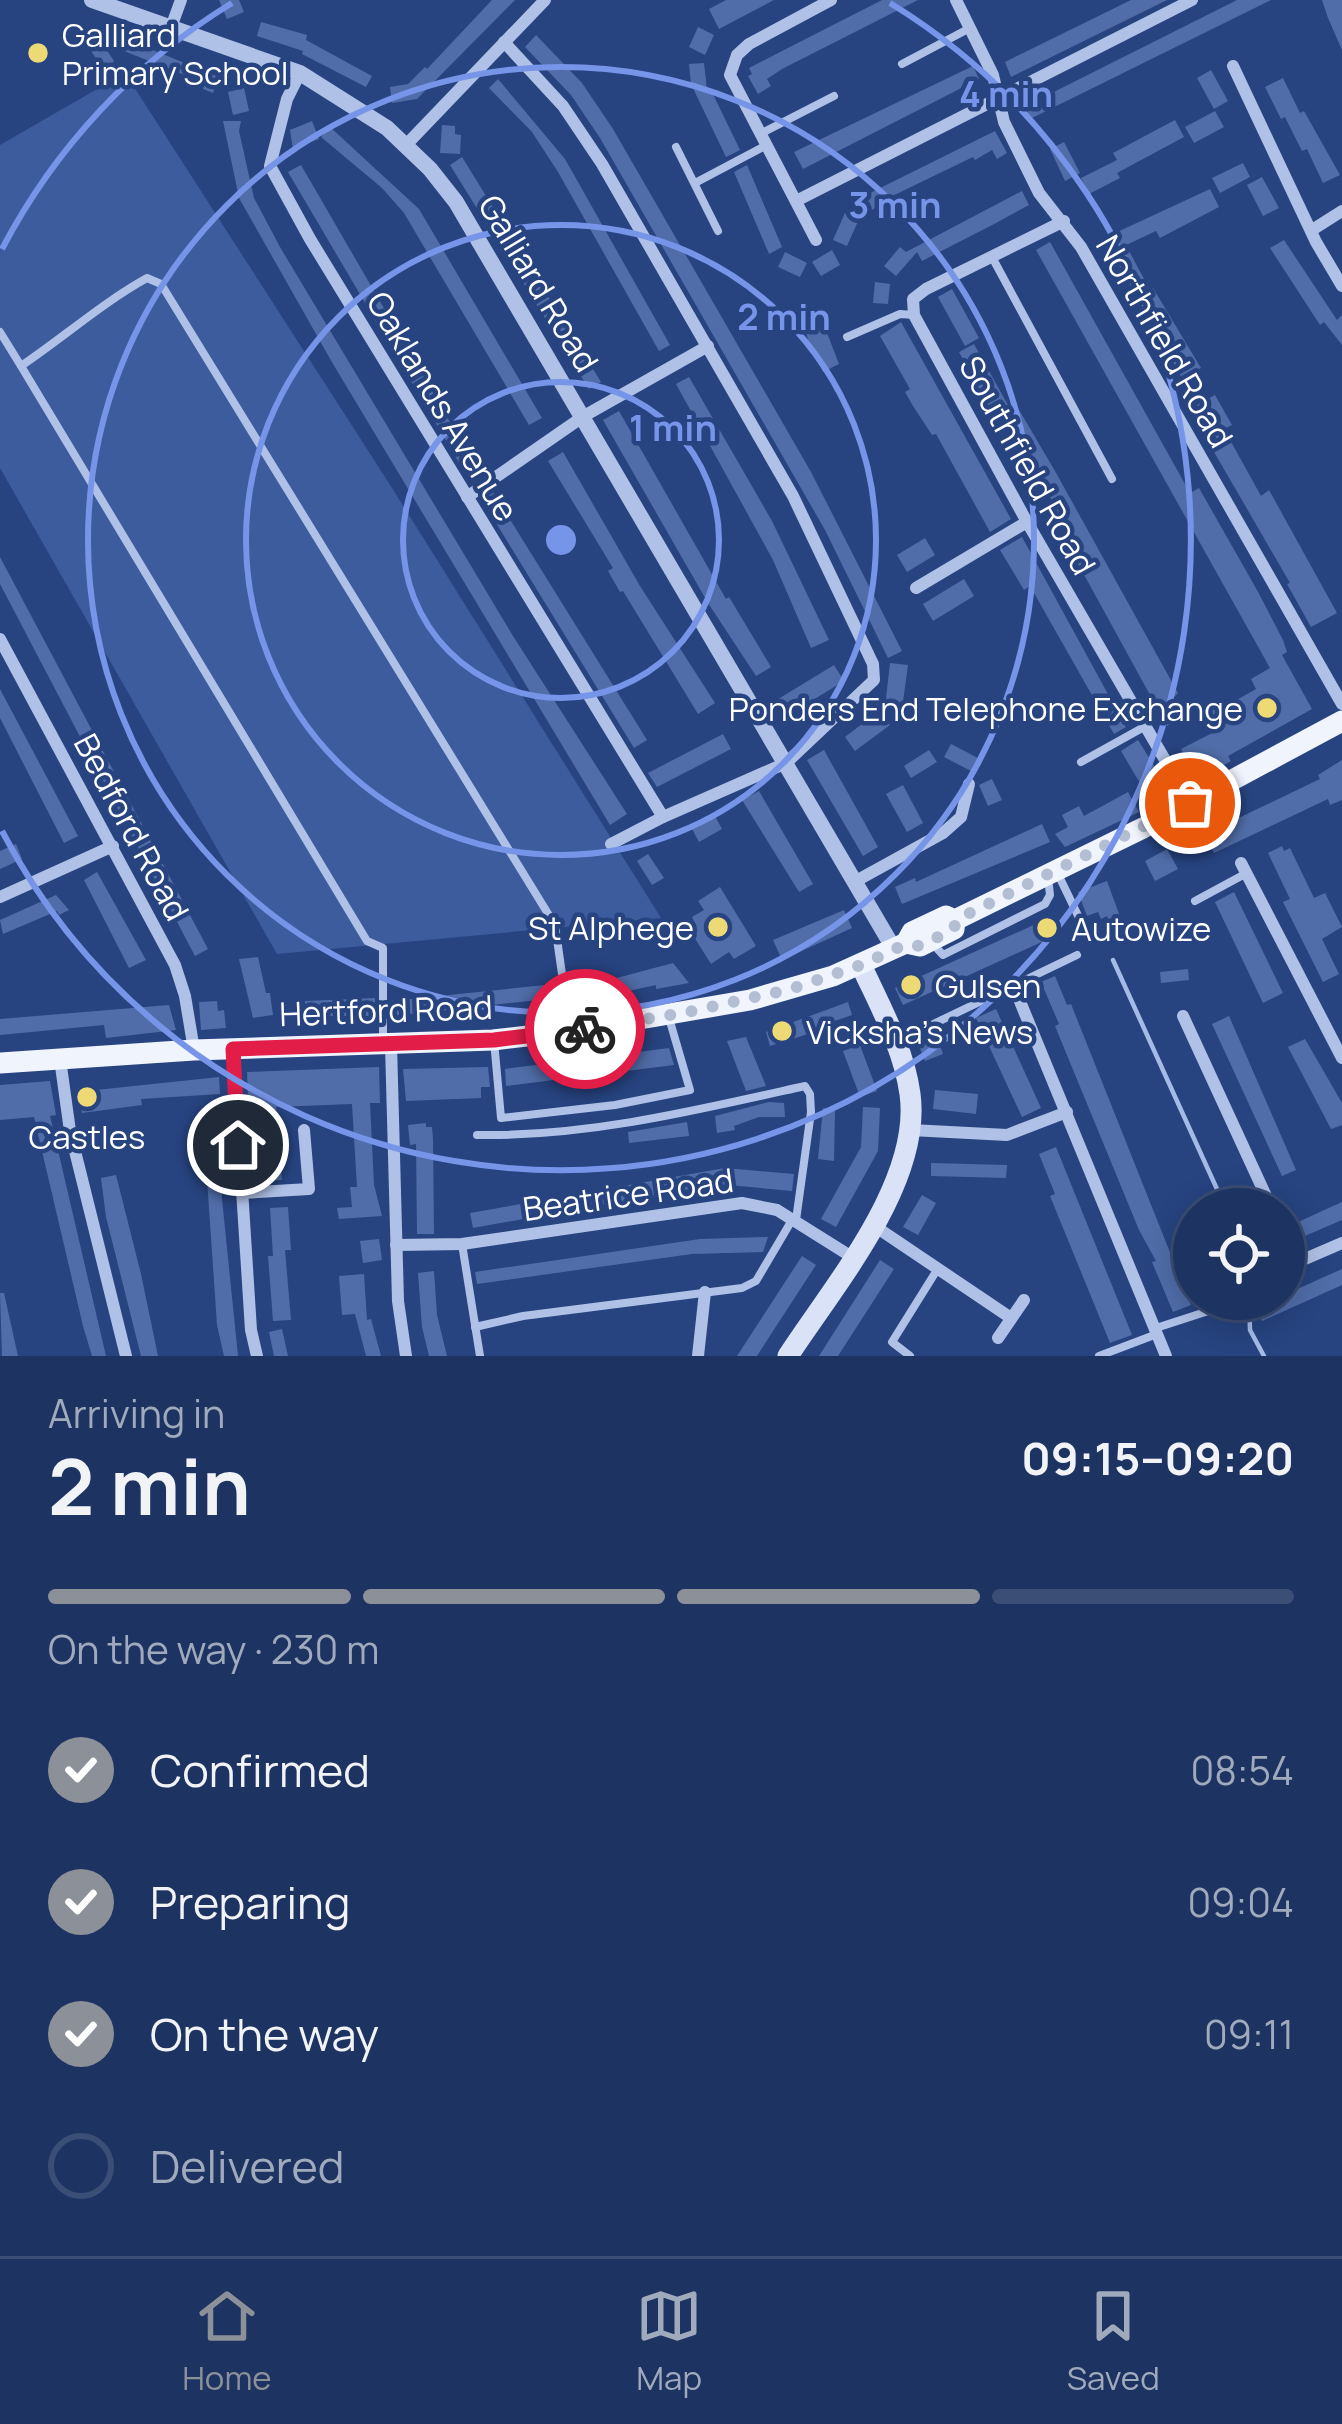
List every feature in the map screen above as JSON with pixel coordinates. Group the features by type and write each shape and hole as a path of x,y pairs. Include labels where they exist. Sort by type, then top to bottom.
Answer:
{"main road":[{"name":"Hertford Road","path":"0,1063 194,1050 494,1040 750,1000 861,965 900,946 912,932 946,916 956,920 1053,873 1342,721"},
{"name":"Hertford Road","path":"900,946 932,941 954,929 956,920"},
{"path":"788,1356 900,1176 911,1130 910,1089 861,965"}],"street":[{"name":"Galliard Road","path":"92,0 300,73 359,107 406,145 456,202 856,881 900,946"},
{"path":"170,30 182,0"},
{"path":"406,145 545,0"},
{"path":"816,240 730,75 737,55 749,44 831,0"},
{"name":"Northfield Road","path":"956,0 1000,96 1004,122 1039,193 1064,221 1342,704"},
{"path":"798,200 1192,0"},
{"path":"504,42 580,127 793,496 873,664 874,680 862,694 786,763 611,844"},
{"path":"1233,66 1304,220 1342,286"},
{"name":"Oaklands Avenue","path":"300,73 287,99 270,166 663,817"},
{"path":"1312,230 1342,211"},
{"path":"914,315 913,299 926,289 1064,221"},
{"name":"Southfield Road","path":"914,315 1190,803"},
{"path":"466,497 584,416 707,346"},
{"path":"916,588 1027,522"},
{"name":"Bedford Road","path":"0,638 176,965 194,1050"},
{"path":"856,881 944,832 961,817 969,784"},
{"path":"0,898 113,846"},
{"path":"1244,868 1342,1058"},
{"path":"1019,999 1166,1356"},
{"path":"1183,1016 1262,1188"},
{"path":"387,1045 398,1301 406,1356"},
{"path":"233,1049 251,1330 257,1356"},
{"path":"60,1059 70,1131 126,1356"},
{"path":"911,1130 1007,1136 1066,1112"},
{"path":"241,1192 309,1189 304,1130"},
{"name":"Beatrice Road","path":"397,1245 462,1244 742,1204 777,1210 852,1257"},
{"path":"873,1225 1011,1318"},
{"path":"1305,1259 1342,1243"},
{"path":"698,1356 705,1292"},
{"path":"998,1338 1024,1300"}],"lane":[{"path":"902,64 970,28"},
{"path":"694,183 834,96"},
{"path":"676,147 718,231"},
{"path":"992,256 1112,479"},
{"path":"21,366 142,280 152,276 161,284 555,925 570,1031"},
{"path":"847,337 900,314 914,315"},
{"path":"0,332 367,941 383,948 387,1045"},
{"path":"1081,761 1146,726"},
{"path":"1195,901 1244,868"},
{"path":"1053,873 1084,928"},
{"path":"932,941 943,955 1045,904 1053,873"},
{"path":"895,1042 1077,955"},
{"path":"494,1040 501,1118 615,1105 690,1090 668,1016"},
{"path":"475,1327 523,1316 742,1288 756,1280 794,1220 810,1094 805,1086 622,1122 509,1136 477,1135"},
{"path":"462,1244 480,1356"},
{"path":"910,1356 892,1342 938,1268"},
{"path":"1099,1356 1186,1320"}],"shaded area":[{"path":"125,73 661,918 277,954 0,468 0,145"}],"building":[{"path":"219,0 239,0 244,12 227,19"},
{"path":"492,0 515,0 417,99 392,103 390,87 408,84 427,69"},
{"path":"726,0 774,0 719,29 709,9"},
{"path":"882,0 918,0 782,69 767,79 771,86 758,94 749,68"},
{"path":"1131,0 1167,0 1011,77 1005,62"},
{"path":"1237,0 1271,0 1028,120 1022,108"},
{"path":"1322,0 1342,0 1342,50 1328,18"},
{"path":"261,22 307,35 306,40 372,76 366,87 303,51 257,36"},
{"path":"698,27 714,35 705,55 689,47"},
{"path":"536,35 582,83 613,129 811,472 902,651 888,658 825,530 600,138 571,95 525,47"},
{"path":"128,40 219,77 213,93 203,89 205,83 124,51"},
{"path":"102,43 114,61 105,71 91,51"},
{"path":"704,63 707,90 710,88 740,150 726,157 691,84 689,64"},
{"path":"973,66 979,79 803,169 794,152"},
{"path":"1211,70 1228,101 1214,109 1197,78"},
{"path":"1283,78 1340,175 1323,183 1307,149 1302,151 1285,117 1281,119 1265,87"},
{"path":"498,79 565,159 670,345 659,351 558,172 532,132 489,88"},
{"path":"244,88 249,111 233,115 228,92"},
{"path":"1215,111 1224,127 1194,143 1185,127"},
{"path":"1175,120 1184,137 1117,173 1120,178 1089,194 1081,178 1117,160 1113,153"},
{"path":"223,121 241,121 239,131 254,198 280,247 513,636 627,814 610,825 333,364 239,198"},
{"path":"312,121 319,139 293,149 290,130"},
{"path":"442,125 455,126 455,134 461,135 460,154 440,153"},
{"path":"330,127 419,209 542,418 529,425 404,213 321,137"},
{"path":"995,131 1007,153 997,159 992,150 973,157 862,215 854,201"},
{"path":"1064,142 1080,173 1065,181 1050,149"},
{"path":"462,157 601,382 589,389 450,165"},
{"path":"1243,163 1250,177 1220,193 1212,178"},
{"path":"301,165 472,460 461,466 288,172"},
{"path":"747,165 782,247 769,254 734,172"},
{"path":"1262,177 1279,208 1263,216 1247,185"},
{"path":"1210,189 1219,207 1160,238 1156,231 1120,248 1113,234"},
{"path":"1022,191 1029,205 996,223 922,261 917,252 896,276 884,266 900,247 906,252"},
{"path":"845,213 859,219 847,246 833,240"},
{"path":"1284,240 1337,320 1342,315 1342,345 1324,322 1320,325 1270,248"},
{"path":"1050,242 1190,493 1199,488 1257,590 1283,640 1287,652 1282,655 1312,709 1228,756 1231,761 1198,780 1181,749 1218,730 1208,711 1219,710 1256,689 1251,679 1270,668 1036,250"},
{"path":"832,250 840,265 821,276 812,262"},
{"path":"1129,251 1201,368 1182,378 1115,258"},
{"path":"785,252 807,263 800,277 778,267"},
{"path":"875,282 890,284 888,304 873,303"},
{"path":"952,289 979,338 965,346 938,297"},
{"path":"822,320 839,364 823,372 804,324"},
{"path":"901,322 1011,519 990,532 936,434 932,435 905,392 910,389 880,336"},
{"path":"974,344 1009,407 1015,403 1055,471 1178,693 1171,700 1181,718 1167,726 1076,560 1082,557 1037,473 998,407 991,411 959,352"},
{"path":"689,377 772,521 829,640 811,648 773,560 676,384"},
{"path":"1215,395 1232,425 1224,429 1261,496 1269,490 1337,613 1311,627 1210,445 1218,441 1197,405"},
{"path":"619,411 726,599 729,597 771,667 756,676 708,603 603,420"},
{"path":"563,452 715,703 698,714 620,592 608,571 613,568 548,461"},
{"path":"493,492 647,740 634,748 482,500"},
{"path":"1022,537 1126,727 1114,734 1030,586 1024,590 1000,550"},
{"path":"925,538 935,555 907,572 897,555"},
{"path":"0,557 208,949 195,956 0,584"},
{"path":"964,579 974,596 933,621 923,604"},
{"path":"890,663 908,665 902,709 885,707"},
{"path":"834,665 844,681 785,717 775,701"},
{"path":"0,689 78,836 64,843 0,718"},
{"path":"879,711 890,725 855,751 845,737"},
{"path":"723,734 731,749 657,787 648,773"},
{"path":"1138,740 1160,775 1141,785 1121,751"},
{"path":"951,744 978,758 971,771 944,757"},
{"path":"824,750 878,847 863,856 807,760"},
{"path":"929,750 937,762 911,778 904,766"},
{"path":"1342,760 1342,800 1330,805 1328,799 1214,853 1205,834 1320,779 1318,775"},
{"path":"992,779 1002,800 988,806 979,785"},
{"path":"903,785 923,823 907,832 886,794"},
{"path":"759,791 813,884 799,892 742,800"},
{"path":"1128,792 1139,812 1065,847 1055,834 1068,827 1062,815 1079,806 1084,816"},
{"path":"714,814 722,829 699,842 691,827"},
{"path":"1042,824 1050,842 902,904 895,887 915,878 916,882"},
{"path":"16,844 22,859 0,869 0,851"},
{"path":"1282,846 1284,851 1290,848 1314,898 1325,893 1342,927 1322,939 1339,974 1323,982 1283,902 1290,899 1268,853"},
{"path":"1167,849 1178,869 1155,881 1145,861"},
{"path":"648,854 664,878 652,885 637,861"},
{"path":"97,872 146,960 129,968 84,880"},
{"path":"1107,881 1122,922 1111,926 1107,916 1101,919 1098,912 1087,916 1078,892"},
{"name":"St Alphege","path":"720,887 756,946 734,959 729,952 711,964 689,929 696,925 692,917 704,910 698,901"},
{"path":"1234,892 1283,993 1263,1003 1215,902"},
{"path":"56,895 69,910 3,934 0,920"},
{"path":"844,910 852,928 782,960 773,940"},
{"path":"1049,918 1057,935 903,1005 895,988"},
{"path":"258,957 273,1015 253,1018 239,959"},
{"path":"673,963 689,983 601,997 598,983"},
{"path":"1188,969 1189,980 1161,983 1160,972"},
{"path":"1055,976 1067,1005 1071,1004 1173,1260 1173,1312 1152,1262 1156,1261 1055,1026 1059,1024 1041,982"},
{"path":"593,977 596,993 574,997 571,981"},
{"path":"555,984 557,998 391,1016 391,1001"},
{"path":"375,998 375,1016 306,1016 305,1001"},
{"path":"217,1001 218,1011 224,1010 226,1028 201,1030 199,1002"},
{"path":"848,1002 852,1015 770,1046 766,1032"},
{"path":"169,1005 176,1030 106,1038 104,1025 0,1035 0,1019"},
{"path":"996,1009 1041,1108 1022,1117 976,1018"},
{"path":"1229,1016 1296,1170 1282,1176 1212,1024"},
{"path":"935,1032 943,1054 925,1061 917,1041"},
{"path":"746,1037 766,1086 746,1091 727,1041"},
{"path":"1305,1039 1342,1103 1342,1125 1331,1129 1288,1047"},
{"path":"860,1045 877,1091 860,1097 843,1051"},
{"path":"669,1048 674,1065 506,1086 505,1069"},
{"path":"379,1067 380,1103 370,1103 374,1185 382,1216 339,1219 337,1208 352,1207 350,1187 357,1187 352,1104 276,1107 282,1180 262,1181 258,1123 249,1123 247,1072"},
{"path":"488,1067 490,1087 481,1087 481,1098 406,1101 403,1069"},
{"path":"219,1077 220,1094 141,1099 142,1105 82,1113 77,1092"},
{"path":"50,1081 56,1115 50,1116 106,1356 92,1356 34,1117 0,1120 0,1085"},
{"path":"935,1090 978,1094 976,1114 933,1109"},
{"path":"769,1102 784,1103 785,1117 759,1117 734,1126 735,1130 717,1133 715,1116"},
{"path":"863,1107 880,1108 878,1151 836,1227 821,1219 861,1147"},
{"path":"823,1108 835,1109 834,1161 818,1159"},
{"path":"687,1122 689,1136 629,1143 628,1132"},
{"path":"408,1125 432,1127 433,1139 434,1234 417,1234 416,1144 410,1145"},
{"path":"220,1134 238,1356 224,1356 217,1325 204,1135"},
{"path":"1056,1147 1132,1335 1110,1343 1050,1196 1055,1194 1039,1154"},
{"path":"931,1163 1007,1165 1006,1178 931,1176"},
{"path":"725,1168 794,1174 792,1191 718,1184 473,1228 470,1213"},
{"path":"116,1175 158,1356 141,1356 106,1217 101,1178"},
{"path":"922,1195 936,1203 918,1235 903,1227"},
{"path":"1342,1202 1342,1220 1305,1236 1305,1219"},
{"path":"288,1207 291,1250 285,1250 291,1320 273,1321 270,1208"},
{"path":"768,1237 763,1252 692,1254 477,1284 475,1272 700,1239"},
{"path":"379,1239 382,1260 363,1263 360,1241"},
{"path":"802,1256 816,1265 757,1356 737,1356"},
{"path":"880,1260 894,1269 838,1356 819,1356"},
{"path":"1342,1269 1342,1285 1305,1302 1305,1286"},
{"path":"434,1271 437,1315 447,1356 429,1356 422,1327 418,1273"},
{"path":"364,1274 367,1320 371,1319 381,1356 366,1356 355,1314 342,1315 339,1276"},
{"path":"0,1293 4,1293 18,1356 2,1356"},
{"path":"282,1329 288,1356 274,1356 269,1332"}],"waterway":[{"path":"1113,960 1216,1188"},
{"path":"1250,1320 1264,1356"}],"way so far":[{"path":"585,1029 750,1000 833,976 906,944 920,946 954,929 956,920 1190,803"}],"place":[{"name":"Galliard Primary School","path":"38,53"},
{"name":"Ponders End Telephone Exchange","path":"1267,708"},
{"name":"St Alphege","path":"718,927"},
{"name":"Autowize","path":"1047,928"},
{"name":"Gulsen","path":"911,985"},
{"name":"Vicksha's News","path":"782,1031"},
{"name":"Castles","path":"87,1097"}],"route":[{"path":"238,1145 233,1049 494,1040 585,1029"}]}
